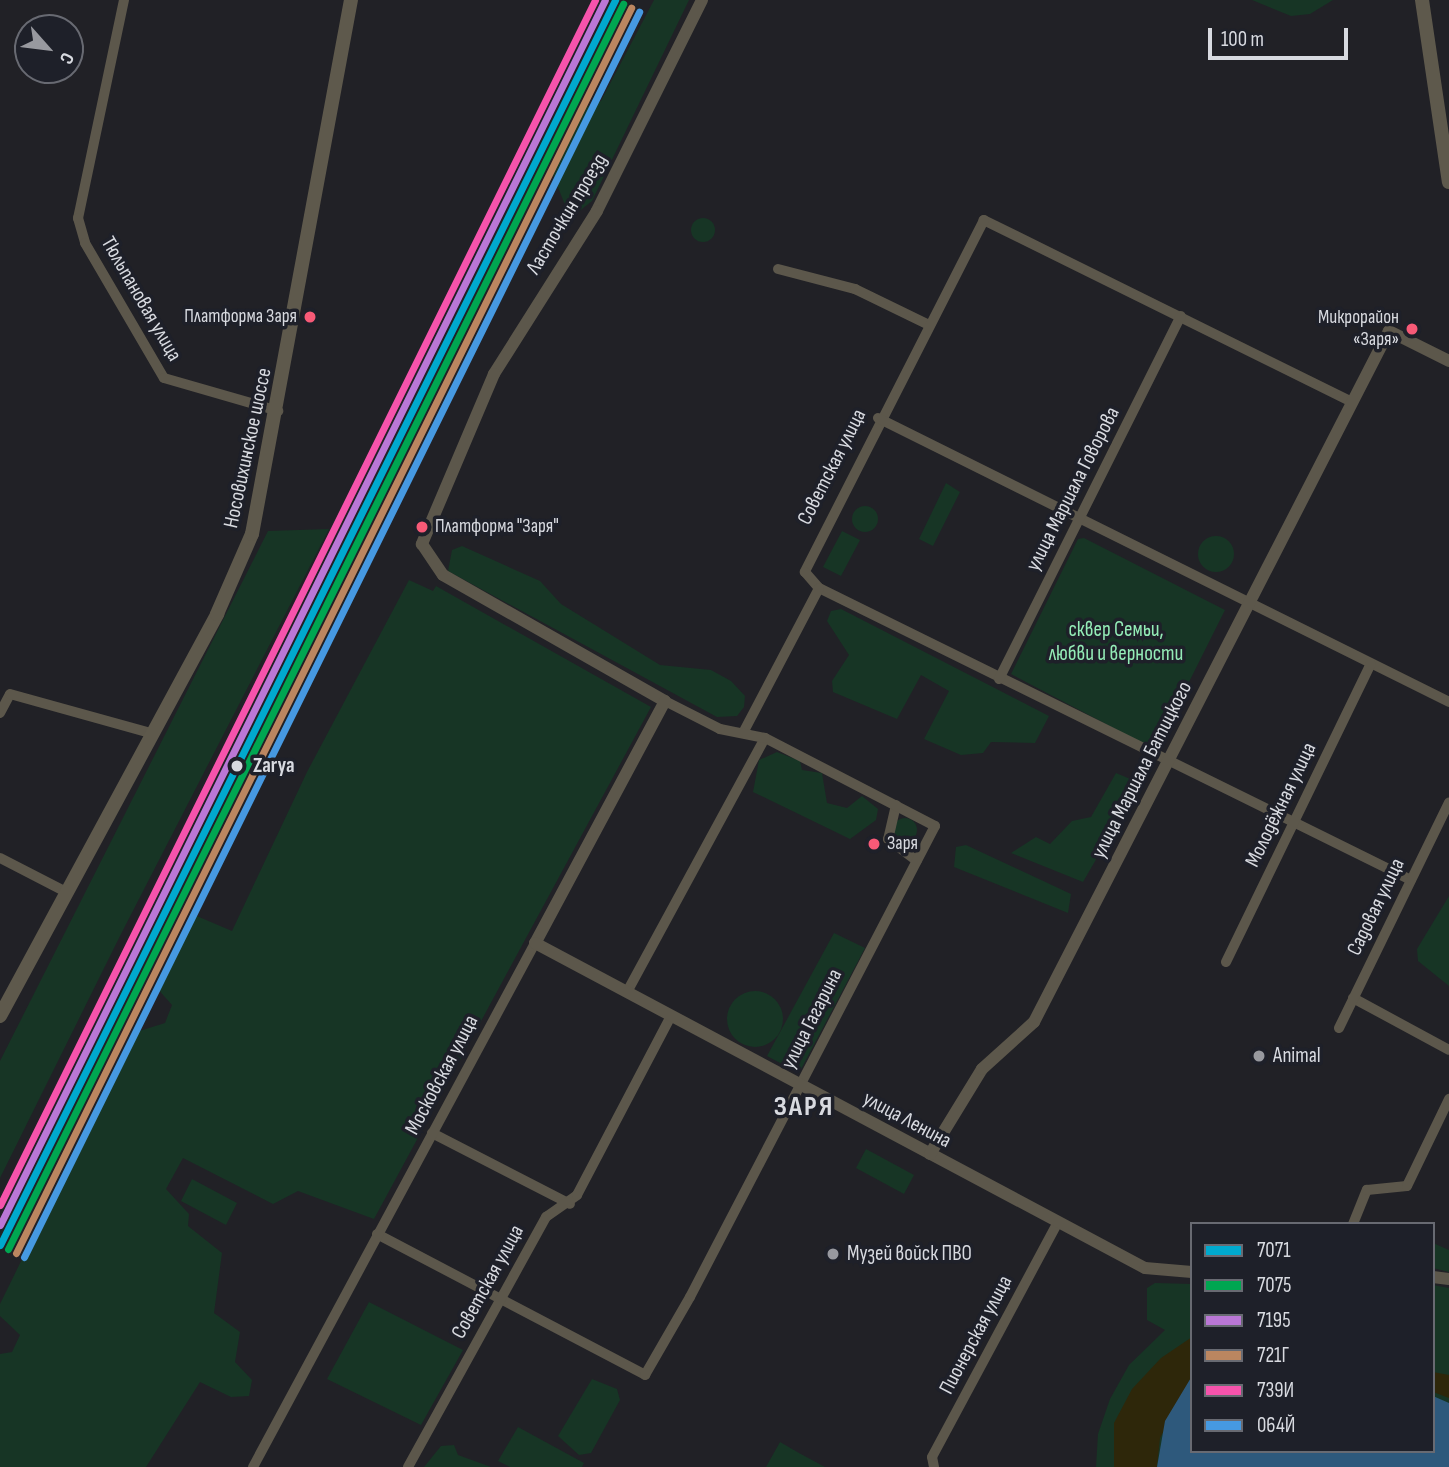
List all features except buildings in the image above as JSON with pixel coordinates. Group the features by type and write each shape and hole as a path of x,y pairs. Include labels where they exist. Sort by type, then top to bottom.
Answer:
{"main road":[{"name":"Носовихинское шоссе","path":"0,1016 154,734 239,569 259,513 351,0"},
{"path":"1422,0 1449,182"}],"street":[{"name":"Тюльпановая улица","path":"124,0 78,218 85,243 164,378 278,411"},
{"name":"Ласточкин проезд","path":"665,701 443,575 423,551 426,528 494,374 597,211 702,0"},
{"name":"Советская улица","path":"819,588 805,572 807,559 926,324 984,220 1181,316"},
{"path":"778,269 855,289 926,324"},
{"path":"1181,316 1352,402"},
{"name":"улица Маршала Говорова","path":"999,679 1181,316"},
{"name":"улица Маршала Батицкого","path":"930,1154 982,1069 1034,1022 1389,331 1449,361"},
{"path":"878,418 1449,702"},
{"path":"744,731 819,588 1167,764 1411,880"},
{"name":"Молодёжная улица","path":"1226,962 1371,664"},
{"path":"0,713 10,694 154,734"},
{"path":"665,701 720,729 744,731 765,738 896,805 888,839 917,862"},
{"name":"Московская улица","path":"253,1467 665,701"},
{"path":"627,992 765,738"},
{"name":"Садовая улица","path":"1339,1028 1449,802"},
{"name":"улица Гагарина","path":"500,1299 642,1374 678,1318 935,826 896,805"},
{"path":"0,858 68,893"},
{"name":"улица Ленина","path":"535,943 1145,1269 1190,1272"},
{"path":"1353,998 1449,1050"},
{"name":"Советская улица","path":"408,1467 546,1217 570,1204 671,1016"},
{"path":"1354,1222 1367,1190 1408,1186 1449,1099"},
{"path":"432,1133 570,1204"},
{"name":"Пионерская улица","path":"934,1467 932,1457 1058,1222"},
{"path":"377,1234 500,1299"}],"green space":[{"path":"654,0 689,0 592,201 577,213 565,205 550,167 577,111 601,101"},
{"path":"1252,0 1333,0 1310,14 1291,16"},
{"path":"703,218 714,225 715,230 708,241 703,242 692,235 691,230 698,219"},
{"path":"946,483 960,492 933,546 919,539"},
{"path":"865,506 874,510 878,519 874,528 865,532 856,528 852,519 856,510"},
{"path":"329,529 120,936 0,1178 0,1061 268,531"},
{"path":"842,531 860,540 841,576 823,567"},
{"path":"1216,536 1228,542 1234,554 1228,566 1216,572 1204,566 1198,554 1204,542"},
{"name":"сквер Семьи, любви и верности","path":"1084,538 1225,610 1161,738 1146,745 1011,674 1078,539"},
{"path":"462,546 540,581 561,604 660,665 711,670 731,681 745,696 744,707 737,716 717,717 448,571 452,550"},
{"path":"409,580 433,591 436,586 651,707 374,1219 298,1191 273,1204 183,1158 166,1189 189,1214 188,1226 222,1253 214,1313 240,1332 235,1362 252,1380 249,1396 231,1397 200,1382 146,1467 0,1467 0,1354 12,1352 20,1335 0,1316 0,1304 133,1033 165,1023 172,1005 156,987 192,914 232,931 307,772"},
{"path":"841,609 1049,716 1035,743 991,742 983,753 961,755 924,739 949,691 921,675 897,719 833,692 832,681 849,655 827,621 831,611"},
{"path":"777,752 800,761 802,770 822,773 827,803 847,808 862,796 878,809 876,820 850,839 753,792 759,760"},
{"path":"1116,773 1135,781 1135,792 1083,882 1011,853 1036,837 1050,844 1072,821 1091,817"},
{"path":"905,818 914,821 917,830 914,839 905,842 896,839 893,830 896,821"},
{"path":"966,845 1071,894 1068,913 954,867 956,847"},
{"path":"1449,896 1449,986 1418,961 1417,949"},
{"path":"834,933 865,948 799,1073 767,1056"},
{"path":"755,991 766,993 775,999 781,1008 781,1030 775,1039 766,1045 755,1047 744,1045 735,1039 729,1030 727,1019 729,1008 735,999 744,993"},
{"path":"866,1149 914,1175 904,1194 856,1168"},
{"path":"192,1179 237,1203 226,1225 181,1201"},
{"path":"1435,1244 1449,1250 1449,1272 1435,1268"},
{"path":"1155,1283 1190,1284 1190,1453 1435,1453 1435,1285 1449,1288 1449,1467 1096,1467 1098,1434 1110,1399 1129,1365 1165,1330 1147,1320 1147,1288"},
{"path":"369,1302 463,1350 421,1425 327,1379"},
{"path":"592,1379 617,1389 620,1400 591,1453 579,1455 558,1436"},
{"path":"518,1427 584,1463 582,1467 510,1467 498,1461"},
{"path":"780,1442 799,1453 825,1467 766,1467"},
{"path":"454,1445 458,1455 491,1467 424,1467 441,1446"}],"sand":[{"path":"1190,1338 1190,1380 1160,1438 1157,1467 1114,1467 1114,1423 1132,1389 1161,1358"},
{"path":"1435,1372 1449,1375 1449,1398 1435,1393"}],"water":[{"path":"1190,1379 1190,1453 1435,1453 1435,1397 1449,1403 1449,1467 1157,1467 1165,1421"}],"transit line":[{"name":"739И","path":"0,1205 595,0"},
{"name":"7195","path":"0,1225 605,0"},
{"name":"7071","path":"0,1245 615,0"},
{"name":"7075","path":"8,1249 623,4"},
{"name":"721Г","path":"16,1253 631,8"},
{"name":"064Й","path":"24,1257 639,12"}],"place":[{"name":"Платформа Заря","path":"310,317"},
{"name":"Микрорайон «Заря»","path":"1412,329"},
{"name":"Платформа \"Заря\"","path":"422,527"},
{"name":"Zarya","path":"237,766"},
{"name":"Заря","path":"874,844"},
{"name":"Animal","path":"1259,1056"},
{"name":"Музей войск ПВО","path":"833,1254"}],"district":[{"name":"ЗАРЯ","path":"804,1107"}]}
